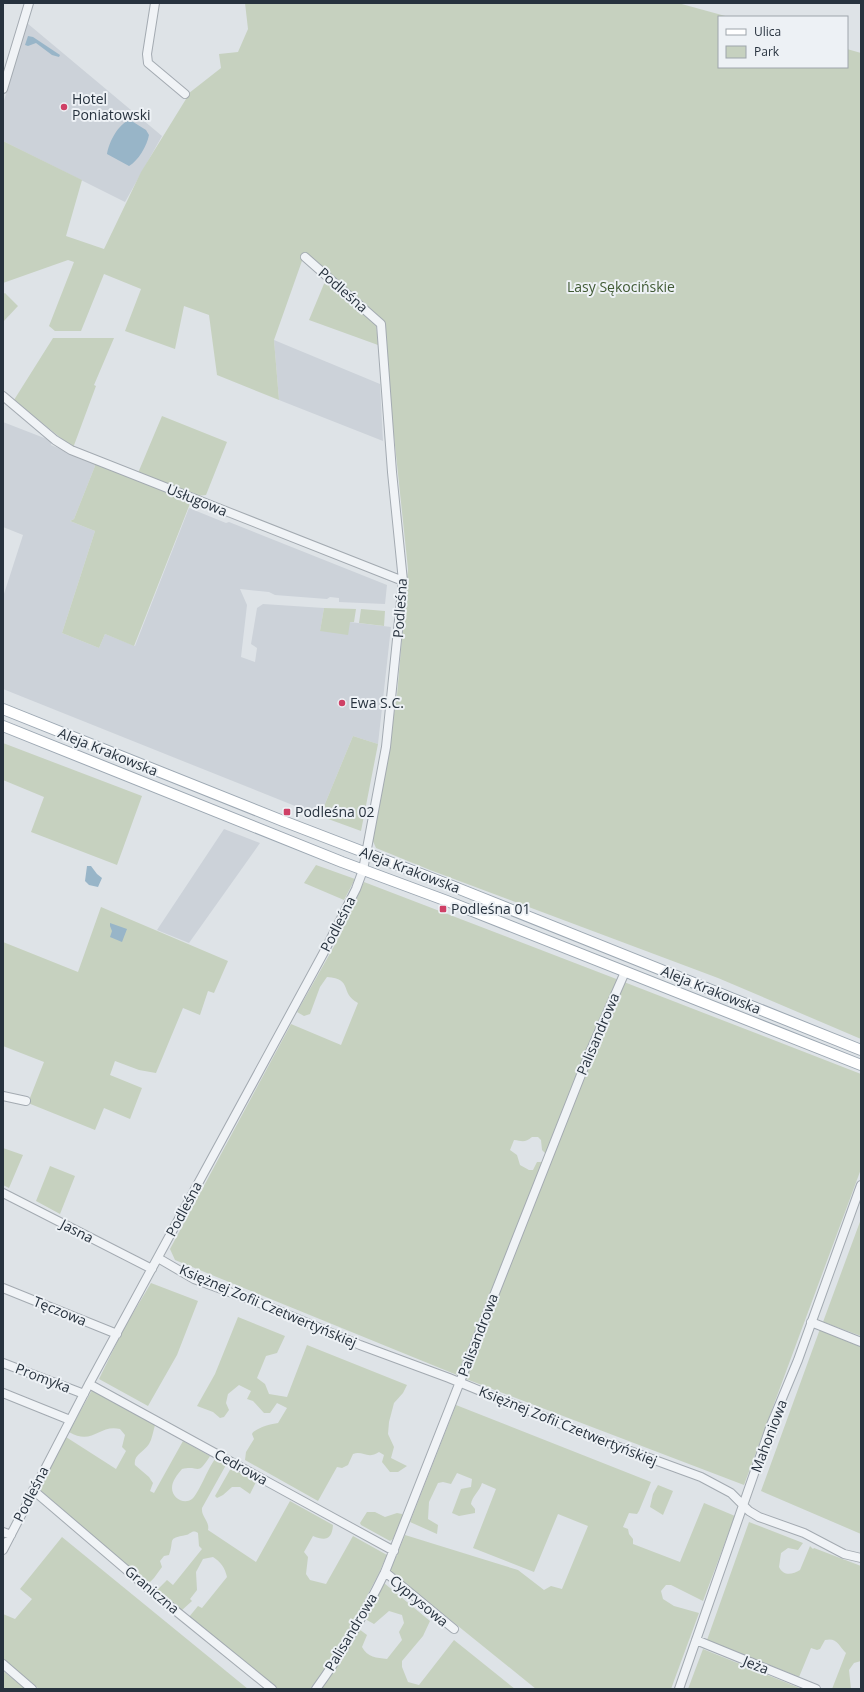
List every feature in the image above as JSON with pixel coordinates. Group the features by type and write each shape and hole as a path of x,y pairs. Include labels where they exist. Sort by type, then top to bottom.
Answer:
{"main road":[{"name":"Aleja Krakowska","path":"3,709 861,1050"},
{"name":"Aleja Krakowska","path":"3,726 363,870 447,901 861,1065"}],"street":[{"path":"3,89 29,3"},
{"path":"155,3 147,54 148,62 185,94"},
{"name":"Podleśna","path":"3,1550 7,1533 33,1490 116,1334 324,952 356,889 363,870 365,852 386,747 404,581 392,472 381,324 305,257"},
{"name":"Usługowa","path":"3,396 55,440 71,450 404,581"},
{"name":"Palisandrowa","path":"316,1689 342,1653 367,1609 385,1572 590,1052 624,972"},
{"path":"3,1096 26,1101"},
{"name":"Mahoniowa","path":"679,1689 771,1425 798,1360 861,1185"},
{"name":"Jasna","path":"3,1193 152,1269"},
{"name":"Księżnej Zofii Czetwertyńskiej","path":"158,1258 194,1279 265,1305 600,1440 702,1478 731,1493 743,1506 759,1517 804,1533 844,1554 861,1558"},
{"name":"Tęczowa","path":"3,1288 116,1334"},
{"path":"811,1322 861,1342"},
{"name":"Promyka","path":"3,1363 84,1394"},
{"name":"Cedrowa","path":"89,1384 394,1551"},
{"path":"3,1393 70,1420"},
{"name":"Graniczna","path":"33,1490 150,1590 272,1689"},
{"name":"Cyprysowa","path":"385,1572 454,1629"},
{"name":"Jeża","path":"696,1640 816,1689"},
{"path":"3,1664 32,1689"}],"shaded area":[{"path":"27,23 162,136 125,202 3,141 3,104"},
{"path":"274,340 380,384 383,441 279,400"},
{"path":"3,422 52,441 51,445 93,462 95,466 74,519 70,521 95,531 62,633 99,648 105,634 135,646 189,508 226,523 229,522 387,585 385,604 339,602 339,598 330,597 327,599 275,595 269,592 240,589 247,605 241,657 255,662 257,648 251,644 257,608 263,604 324,608 320,631 350,622 391,627 378,744 353,736 320,816 3,689 3,597 23,535 3,527"},
{"path":"224,829 260,843 189,943 157,930"}],"green space":[{"name":"Lasy Sękocińskie","path":"245,3 678,3 725,16 718,16 718,68 848,68 848,49 861,53 861,1039 718,978 430,870 376,848 372,839 384,779 397,695 408,569 389,388 385,325 303,258 274,340 279,400 217,375 209,315 184,306 175,349 125,331 141,289 104,274 81,331 55,331 49,326 74,262 68,260 3,283 3,141 82,180 66,236 104,249 141,172 186,99 184,97 221,68 219,54 238,52 248,29"},
{"path":"326,279 376,323 378,345 309,320"},
{"path":"5,293 18,306 3,322 3,294"},
{"path":"53,338 114,338 94,385 96,386 73,448 14,400"},
{"path":"162,416 227,442 206,495 197,496 138,473"},
{"path":"93,462 191,501 134,646 105,634 99,648 62,633 95,531 70,521 74,519 95,466"},
{"path":"324,608 356,609 354,622 350,622 348,635 320,631"},
{"path":"361,609 385,611 384,626 359,623"},
{"path":"353,736 378,744 361,831 320,816"},
{"path":"3,743 142,796 117,865 31,832 44,797 3,780"},
{"path":"316,865 355,879 344,900 304,883"},
{"path":"364,882 619,980 546,1154 542,1150 541,1140 538,1137 532,1137 523,1141 514,1140 510,1150 517,1155 520,1165 529,1170 533,1170 537,1162 543,1162 457,1375 175,1260 170,1249 291,1024 341,1045 358,1003 349,995 344,983 341,980 327,977 320,987 310,1014 304,1016 297,1012 337,941"},
{"path":"101,907 228,961 214,993 208,991 200,1015 183,1008 156,1073 139,1070 115,1061 110,1075 142,1088 130,1119 104,1108 95,1130 28,1103 44,1062 3,1046 3,942 78,972"},
{"path":"624,982 861,1074 861,1169 744,1485 466,1379 575,1095"},
{"path":"3,1148 23,1155 9,1188 3,1185"},
{"path":"50,1166 75,1176 60,1214 36,1201"},
{"path":"861,1219 861,1336 823,1322"},
{"path":"151,1283 198,1301 177,1355 148,1406 99,1379 123,1330"},
{"path":"238,1317 285,1336 277,1353 266,1356 257,1378 265,1384 269,1394 287,1397 307,1345 407,1385 403,1393 394,1403 389,1422 388,1434 394,1447 391,1458 407,1466 398,1472 390,1472 382,1462 384,1455 379,1452 371,1455 360,1453 353,1454 348,1465 342,1468 337,1467 318,1501 245,1460 246,1452 254,1439 252,1434 256,1430 278,1423 287,1408 277,1403 270,1413 264,1413 253,1401 247,1399 251,1391 239,1385 228,1394 226,1403 229,1410 224,1417 220,1418 213,1412 197,1406 215,1374"},
{"path":"820,1329 861,1346 861,1534 761,1491"},
{"path":"92,1390 155,1425 149,1444 137,1456 135,1462 135,1465 149,1477 153,1483 150,1491 154,1493 183,1441 210,1456 200,1468 182,1469 177,1476 172,1488 174,1495 179,1500 189,1501 194,1497 215,1459 226,1465 202,1508 202,1511 208,1524 208,1530 256,1562 290,1501 333,1525 331,1534 327,1538 324,1539 313,1536 304,1552 308,1557 306,1574 310,1580 326,1584 353,1536 387,1555 338,1651 310,1689 278,1689 189,1617 198,1606 202,1608 227,1577 222,1566 213,1557 203,1559 196,1572 197,1590 190,1599 192,1601 181,1611 156,1591 167,1580 173,1585 202,1549 199,1546 198,1533 193,1532 172,1540 169,1555 164,1556 160,1561 162,1567 148,1584 39,1489 66,1437 116,1469 126,1451 122,1447 125,1435 120,1429 107,1429 84,1437 77,1436 69,1432"},
{"path":"456,1405 651,1482 639,1511 637,1514 629,1513 623,1527 628,1529 629,1534 633,1539 633,1544 680,1562 704,1503 735,1516 703,1601 671,1585 666,1585 661,1591 663,1599 674,1606 699,1613 671,1689 536,1689 390,1571 405,1535 518,1570 544,1590 551,1586 562,1589 588,1526 558,1514 534,1572 473,1548 496,1489 482,1483 471,1504 475,1509 475,1513 459,1516 452,1513 461,1489 471,1487 472,1479 457,1473 451,1484 443,1482 438,1483 429,1502 428,1519 438,1525 437,1534 410,1522"},
{"path":"231,1468 256,1482 250,1494 240,1487 232,1487 217,1498 215,1496"},
{"path":"658,1485 673,1491 663,1515 650,1507 653,1494"},
{"path":"367,1512 375,1512 385,1517 397,1513 402,1514 403,1516 393,1539 390,1541 361,1525 360,1523"},
{"path":"749,1522 803,1543 798,1550 788,1548 781,1553 779,1567 783,1572 789,1574 800,1570 810,1546 813,1549 814,1548 861,1566 861,1661 854,1663 849,1670 851,1689 832,1689 846,1653 835,1641 829,1639 825,1640 820,1649 817,1650 811,1648 799,1677 707,1640"},
{"path":"62,1537 248,1689 39,1689 3,1659 3,1614 15,1619 32,1599 20,1589"},
{"path":"384,1583 430,1621 423,1636 402,1661 402,1667 408,1682 419,1685 454,1640 515,1689 321,1689 344,1657 359,1629 367,1635 362,1647 369,1655 376,1657 387,1659 402,1640 399,1632 404,1623 402,1615 389,1611 374,1624 365,1619"},
{"path":"703,1649 802,1689 688,1689"},
{"path":"3,1671 22,1686 25,1689 3,1689"}],"water":[{"path":"28,36 33,37 60,55 59,57 52,55 36,43 28,46 25,45"},
{"path":"130,120 146,130 149,135 142,153 136,161 129,166 107,154 110,144 118,129"},
{"path":"87,866 91,866 102,878 98,887 89,885 85,881"},
{"path":"110,923 127,929 122,942 110,937 112,931"}],"place":[{"name":"Hotel Poniatowski","path":"64,107"},
{"name":"Ewa S.C.","path":"342,703"},
{"name":"Podleśna 02","path":"287,812"},
{"name":"Podleśna 01","path":"443,909"}]}
